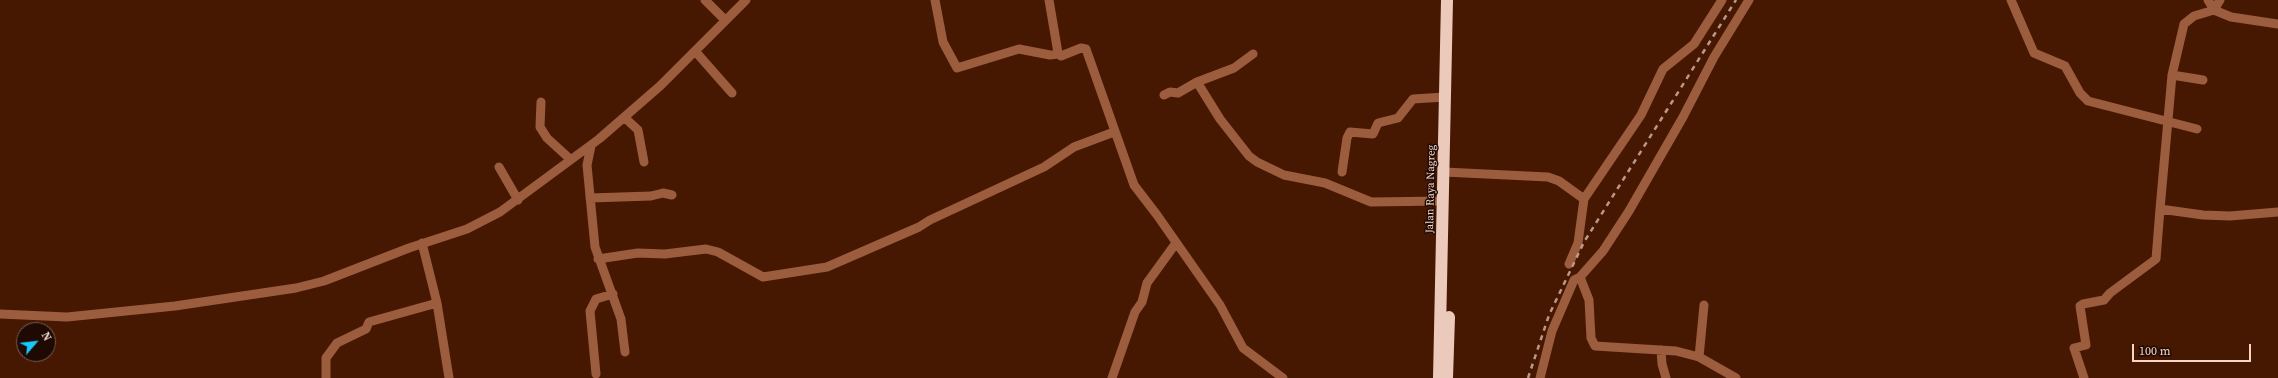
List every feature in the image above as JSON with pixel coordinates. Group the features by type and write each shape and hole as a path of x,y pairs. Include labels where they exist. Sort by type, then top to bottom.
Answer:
{"highway":[{"name":"Jalan Raya Nagreg","path":"1439,378 1444,201 1448,172 1445,97 1448,0"},
{"name":"Jalan Raya Nagreg","path":"1447,378 1448,172 1455,0"}],"street":[{"path":"705,0 725,20"},
{"path":"0,314 67,317 175,306 296,288 324,281 422,243 480,223 518,200 570,159 591,146 660,86 746,0"},
{"path":"935,0 943,42 957,68 1019,48 1050,55 1059,54 1062,56 1082,48 1086,49 1114,132 1134,185 1220,305 1243,348 1283,378"},
{"path":"1049,0 1059,54"},
{"path":"1569,264 1578,243 1584,199 1641,115 1663,69 1694,44 1722,0"},
{"path":"1540,378 1552,331 1574,280 1580,277 1603,251 1629,211 1683,117 1714,57 1748,0"},
{"path":"2011,0 2034,53 2065,66 2084,97 2094,103 2197,129"},
{"path":"2208,0 2214,10"},
{"path":"2214,10 2220,0"},
{"path":"2084,378 2074,348 2086,345 2080,306 2083,304 2104,300 2156,259 2172,75 2184,24 2194,16 2214,10 2240,20 2278,24"},
{"path":"695,51 732,93"},
{"path":"1164,94 1170,92 1178,93 1197,82 1234,68 1253,54"},
{"path":"2172,75 2204,80"},
{"path":"1197,82 1226,127 1256,162 1284,175 1330,185 1371,202 1444,201"},
{"path":"1342,172 1347,138 1350,132 1373,134 1378,123 1398,118 1413,100 1445,97"},
{"path":"541,102 540,127 547,138 570,159"},
{"path":"624,117 638,130 644,162"},
{"path":"598,259 638,253 665,254 706,249 718,252 763,277 827,267 919,227 930,220 1044,167 1074,147 1114,132"},
{"path":"591,146 587,160 590,198 598,259 613,294 621,319 625,352"},
{"path":"499,168 518,200"},
{"path":"1448,172 1548,177 1559,181 1584,199"},
{"path":"590,198 651,196 663,193 672,195"},
{"path":"2160,209 2203,215 2230,216 2278,212"},
{"path":"422,243 437,303 449,378"},
{"path":"1112,378 1135,312 1142,302 1147,283 1176,243"},
{"path":"1580,277 1589,300 1591,338 1595,346 1676,351 1699,357 1736,378"},
{"path":"596,374 590,311 596,299 613,294"},
{"path":"326,378 326,358 337,342 366,329 369,322 437,303"},
{"path":"1699,357 1704,305"},
{"path":"1661,350 1662,364 1666,378"}],"railway":[{"path":"1528,378 1549,315 1584,242 1736,0"}]}
